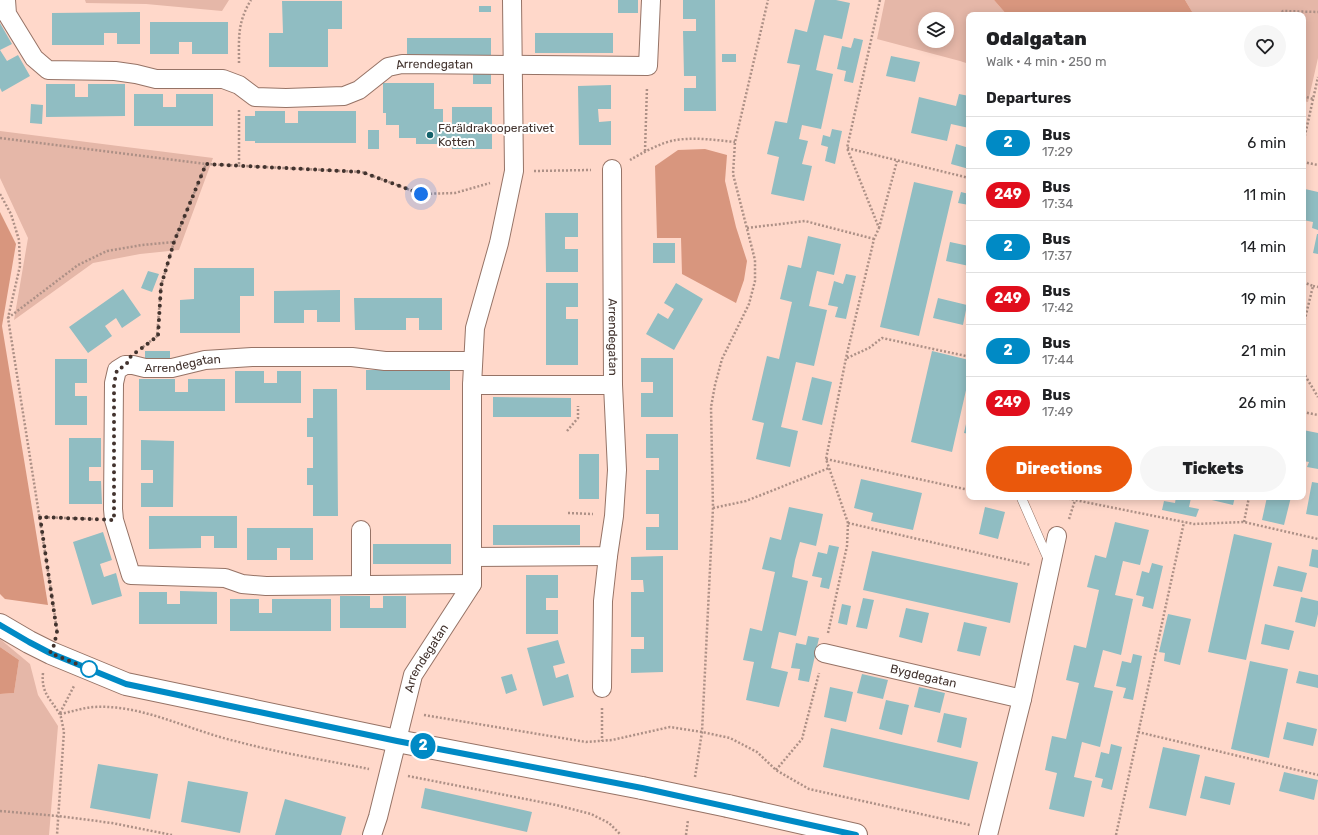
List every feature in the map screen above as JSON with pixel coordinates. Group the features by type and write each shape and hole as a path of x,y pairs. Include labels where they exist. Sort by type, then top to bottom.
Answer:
{"street":[{"name":"Arrendegatan","path":"6,0 8,14 11,20 34,58 48,70 115,71 156,79 223,79 239,85 255,97 286,98 344,96 360,90 388,67 402,64 648,66"},
{"path":"126,365 117,370 114,384 114,520 131,575 225,578 242,584 266,586 472,584 472,361 474,328 499,243 514,171 512,0"},
{"path":"648,66 650,0"},
{"name":"Arrendegatan","path":"602,688 603,601 614,516 617,470 613,385 612,169"},
{"name":"Arrendegatan","path":"126,365 145,368 172,368 205,360 252,357 352,357 385,360 472,361"},
{"name":"Arrendegatan","path":"472,385 613,385"},
{"path":"361,530 361,585"},
{"path":"989,832 1022,699 1057,536"},
{"path":"472,557 608,556"},
{"name":"Arrendegatan","path":"372,835 378,817 413,675 472,584"},
{"path":"0,624 50,653 126,684 397,741 642,788 856,835"},
{"name":"Bygdegatan","path":"824,653 1022,699"}],"lane":[{"path":"1022,500 1050,567"}],"path":[{"path":"694,783 702,732 713,508 711,407 722,359 749,304 755,281 755,260 733,174 735,142 768,0"},
{"path":"879,228 847,148 880,0"},
{"path":"1281,12 1283,10 1318,12"},
{"path":"646,151 648,66"},
{"path":"1306,130 1318,77"},
{"path":"1306,97 1313,99"},
{"path":"0,138 206,164 362,172 421,194 455,193 488,184 514,171 612,169 646,151 674,140 703,138 735,142"},
{"path":"847,148 966,177"},
{"path":"776,770 802,740 824,653 848,546 848,523 826,459 846,358 874,239 879,228 897,161"},
{"path":"1306,163 1318,165"},
{"path":"126,365 131,356 158,336 161,286 174,242 206,164"},
{"path":"0,194 11,214 19,240 20,266 8,318 57,632 54,645 42,674 42,683 48,698 60,714 64,731 57,835"},
{"path":"747,228 805,220 874,239"},
{"path":"8,318 78,264 107,251 142,245 174,242"},
{"path":"1306,283 1318,287"},
{"path":"1306,315 1313,286"},
{"path":"846,358 869,348 882,338 966,356"},
{"path":"1306,377 1318,397"},
{"path":"567,431 578,418 578,385"},
{"path":"1306,413 1318,415"},
{"path":"826,459 966,489"},
{"path":"713,508 746,501 829,468"},
{"path":"1075,500 1194,524 1244,522 1318,539"},
{"path":"1244,522 1248,500"},
{"path":"568,512 614,516"},
{"path":"40,517 114,520"},
{"path":"1116,835 1184,522"},
{"path":"848,523 1050,567"},
{"path":"60,714 76,680"},
{"path":"602,688 602,741"},
{"path":"60,714 92,708 127,709 172,721 259,748 563,807 591,814 608,823 621,835"},
{"path":"404,711 586,742 612,740 670,727 702,732 730,738 757,752 776,770 808,789 989,832"},
{"path":"1138,732 1318,776"},
{"path":"0,811 58,816 112,823 172,835"},
{"path":"686,835 689,813"}],"shaded area":[{"path":"85,0 229,0 222,11 146,4 86,3"},
{"path":"885,0 994,0 1004,12 966,12 966,63 877,39"},
{"path":"994,0 1185,0 1192,12 1004,12"},
{"path":"1185,0 1318,0 1318,58 1308,102 1306,102 1306,12 1192,12"},
{"path":"0,131 213,158 179,250 140,254 93,263 14,320 28,238 0,178"},
{"path":"705,149 727,155 725,181 736,227 747,261 744,280 736,303 682,274 681,238 657,238 655,166 678,150"},
{"path":"0,212 16,244 2,326 48,605 5,599 0,594"},
{"path":"0,639 30,664 38,695 58,726 49,835 0,835 0,694 14,693 19,660 0,647"},
{"path":"0,647 19,660 14,693 0,694"}],"building":[{"path":"618,0 638,0 638,13 618,13"},
{"path":"683,0 715,0 716,111 684,111 684,88 696,88 696,76 684,76 683,31 696,31 696,19 683,19"},
{"path":"815,0 836,0 850,3 842,39 824,35 820,52 816,70 833,74 821,129 802,125 799,139 808,141 802,164 812,166 804,201 771,194 779,157 767,154 775,121 787,123 800,65 787,63 795,29 807,32"},
{"path":"282,1 342,1 342,29 328,29 328,67 269,67 269,33 283,33"},
{"path":"479,6 491,6 491,12 479,12"},
{"path":"140,12 140,44 117,44 117,33 104,33 104,45 52,45 52,13"},
{"path":"150,22 228,22 228,54 192,54 192,42 179,42 179,54 150,54"},
{"path":"0,23 12,44 0,50"},
{"path":"535,33 613,33 613,53 535,53"},
{"path":"407,38 491,38 491,58 407,58"},
{"path":"854,38 863,40 853,83 844,81 846,71 837,69 842,46 851,48"},
{"path":"0,50 7,61 18,55 30,76 2,92 0,88"},
{"path":"722,54 736,54 736,62 722,62"},
{"path":"891,56 920,62 915,82 886,76"},
{"path":"473,73 491,73 491,84 473,84"},
{"path":"383,83 434,83 434,109 443,109 443,125 452,125 452,107 492,107 492,149 452,149 452,138 443,138 443,144 416,144 416,138 399,138 399,125 386,125 386,113 383,113"},
{"path":"46,84 75,84 75,97 88,97 88,84 125,84 125,116 46,117"},
{"path":"611,85 611,109 598,109 599,122 611,121 611,145 579,145 578,86"},
{"path":"134,94 163,94 163,107 176,107 176,94 213,94 213,126 134,126"},
{"path":"959,94 966,95 966,127 951,124 947,141 911,133 919,97 956,106"},
{"path":"31,104 43,105 42,124 30,123"},
{"path":"255,111 285,111 285,123 298,123 298,111 356,111 356,143 255,143 255,141 245,141 245,116 255,116"},
{"path":"832,129 842,131 835,164 825,161 828,147 821,145 823,135 830,137"},
{"path":"368,130 379,130 379,149 368,149"},
{"path":"956,144 966,147 966,168 951,164"},
{"path":"914,182 953,191 919,336 880,327"},
{"path":"1306,189 1318,192 1318,230 1312,228 1313,222 1306,221"},
{"path":"961,192 966,193 966,204 958,203"},
{"path":"545,213 578,213 578,237 565,237 565,249 578,249 578,272 546,272"},
{"path":"1318,234 1318,254 1313,253"},
{"path":"808,236 841,244 834,275 817,271 809,306 827,310 814,366 796,362 781,427 798,431 790,467 756,459 764,423 752,420 767,356 779,359 792,302 780,299 788,265 801,268"},
{"path":"950,242 966,245 966,265 946,261"},
{"path":"653,243 675,243 675,263 653,263"},
{"path":"194,268 254,268 254,296 240,296 240,333 180,333 180,300 194,299"},
{"path":"148,271 159,274 152,292 141,288"},
{"path":"846,274 856,276 846,319 835,317 838,307 828,305 834,281 843,284"},
{"path":"546,283 578,283 578,307 566,307 566,319 578,319 578,365 546,365"},
{"path":"676,283 703,299 674,350 646,334 658,313 668,319 674,309 664,303"},
{"path":"123,289 141,315 122,328 116,318 105,326 112,336 88,353 69,327"},
{"path":"340,290 340,322 317,322 317,310 304,310 304,323 274,323 274,291"},
{"path":"354,298 442,298 442,330 419,330 419,318 406,318 406,330 355,330"},
{"path":"938,298 966,305 963,325 933,318"},
{"path":"145,351 170,351 170,364 145,364"},
{"path":"932,351 966,359 966,390 952,452 911,442"},
{"path":"641,358 673,358 673,417 641,417 641,393 653,393 653,382 641,382"},
{"path":"55,359 87,359 87,383 75,383 75,396 87,396 87,425 55,425"},
{"path":"366,370 450,370 450,390 366,390"},
{"path":"235,371 264,371 264,383 277,383 277,371 301,371 301,403 235,403"},
{"path":"812,377 832,382 822,425 802,420"},
{"path":"139,379 175,379 175,392 188,392 188,379 225,379 225,411 139,411"},
{"path":"313,389 337,389 338,516 313,516 313,485 307,485 307,468 313,468 313,437 307,437 307,418 313,418"},
{"path":"493,397 571,398 571,417 493,417"},
{"path":"1306,431 1318,433 1318,469 1307,467 1309,462 1306,462"},
{"path":"646,434 678,434 678,550 646,550 646,527 659,527 659,514 646,514 646,470 659,470 659,458 646,458"},
{"path":"69,438 101,438 101,467 89,467 89,481 101,481 102,504 69,504"},
{"path":"141,440 174,441 173,507 141,507 141,483 153,483 153,470 141,470"},
{"path":"579,454 599,454 599,499 579,499"},
{"path":"861,479 922,493 913,530 871,521 873,513 854,508"},
{"path":"1312,482 1318,483 1318,516 1306,514"},
{"path":"1176,500 1191,500 1189,507 1199,509 1196,517 1162,510 1164,501 1175,503"},
{"path":"1212,500 1234,500 1233,505"},
{"path":"1266,500 1290,500 1284,525 1262,520"},
{"path":"789,507 823,514 816,546 800,542 795,560 792,577 808,581 796,636 779,632 771,668 788,672 779,707 746,700 754,662 743,660 750,628 762,631 775,572 762,569 770,537 781,540"},
{"path":"985,507 1005,512 998,539 979,534"},
{"path":"149,516 237,516 237,548 214,548 214,536 201,536 201,548 149,549"},
{"path":"1115,522 1149,530 1140,565 1123,561 1115,595 1133,599 1121,655 1103,650 1094,687 1113,691 1100,747 1082,742 1074,777 1092,781 1084,817 1049,809 1057,773 1045,770 1052,736 1066,739 1079,683 1066,680 1074,645 1086,648 1099,590 1087,587 1095,555 1106,558"},
{"path":"493,525 580,525 580,545 493,545"},
{"path":"247,528 313,528 313,560 290,560 290,548 277,548 277,560 247,560"},
{"path":"103,532 112,560 100,564 104,577 116,573 122,596 92,605 73,542"},
{"path":"1234,534 1272,543 1246,660 1208,652"},
{"path":"373,544 451,544 451,564 373,564"},
{"path":"829,545 839,547 829,589 820,587 822,578 812,576 818,552 827,554"},
{"path":"1312,549 1318,550 1318,568 1309,566"},
{"path":"872,551 1018,583 1010,623 863,590"},
{"path":"663,556 663,672 631,673 631,649 644,649 644,637 631,637 631,592 644,592 643,580 631,580 631,557"},
{"path":"1152,563 1163,566 1153,609 1142,606 1144,597 1136,595 1142,571 1149,573"},
{"path":"1278,566 1307,573 1302,592 1273,586"},
{"path":"526,575 558,575 558,598 546,598 546,610 558,610 558,634 526,634"},
{"path":"180,591 217,592 217,624 139,624 139,592 167,592 167,604 180,604"},
{"path":"340,596 370,596 370,608 383,608 383,596 406,596 406,628 340,628"},
{"path":"1301,597 1318,601 1318,614 1315,627 1295,622"},
{"path":"863,598 874,600 867,629 856,627"},
{"path":"230,599 259,599 259,613 272,613 272,599 331,599 331,631 230,631"},
{"path":"842,604 851,606 847,625 838,623"},
{"path":"906,608 929,613 922,643 899,637"},
{"path":"1168,614 1191,619 1180,665 1164,661 1165,653 1159,652"},
{"path":"964,622 987,627 980,656 957,651"},
{"path":"1265,624 1294,631 1289,650 1261,644"},
{"path":"808,636 819,638 809,682 798,680 800,669 791,668 796,643 806,645"},
{"path":"558,640 565,663 553,666 556,678 568,674 574,697 543,706 527,648"},
{"path":"1133,654 1142,656 1133,700 1123,698 1126,688 1116,686 1122,661 1131,663"},
{"path":"1250,661 1288,669 1269,758 1231,749"},
{"path":"1299,671 1318,675 1318,688 1296,683"},
{"path":"512,674 517,690 506,694 501,677"},
{"path":"862,674 888,680 883,699 857,693"},
{"path":"830,687 853,692 846,722 824,717"},
{"path":"919,687 945,693 940,713 914,707"},
{"path":"886,700 909,705 902,735 879,729"},
{"path":"944,713 967,718 961,748 937,742"},
{"path":"1287,722 1317,729 1313,746 1283,739"},
{"path":"831,728 978,762 969,800 823,767"},
{"path":"1111,744 1122,747 1112,790 1101,787 1103,779 1095,777 1101,752 1109,754"},
{"path":"1163,747 1200,755 1186,816 1149,808"},
{"path":"98,764 158,774 150,819 90,808"},
{"path":"1284,772 1318,780 1314,800 1279,791"},
{"path":"1205,776 1235,783 1230,805 1200,798"},
{"path":"188,781 248,792 240,833 181,822"},
{"path":"425,788 532,812 527,832 421,808"},
{"path":"285,799 346,817 341,835 275,835"}],"bus line":[{"name":"2","path":"0,625 50,653 126,684 141,688 397,741 642,788 856,835"}],"place":[{"name":"Föräldrakooperativet Kotten","path":"430,135"}],"route":[{"path":"89,669 50,653 54,645 57,632 40,517 114,520 114,384 117,370 126,365 131,356 158,336 161,286 174,242 206,164 362,172 421,194"}]}
